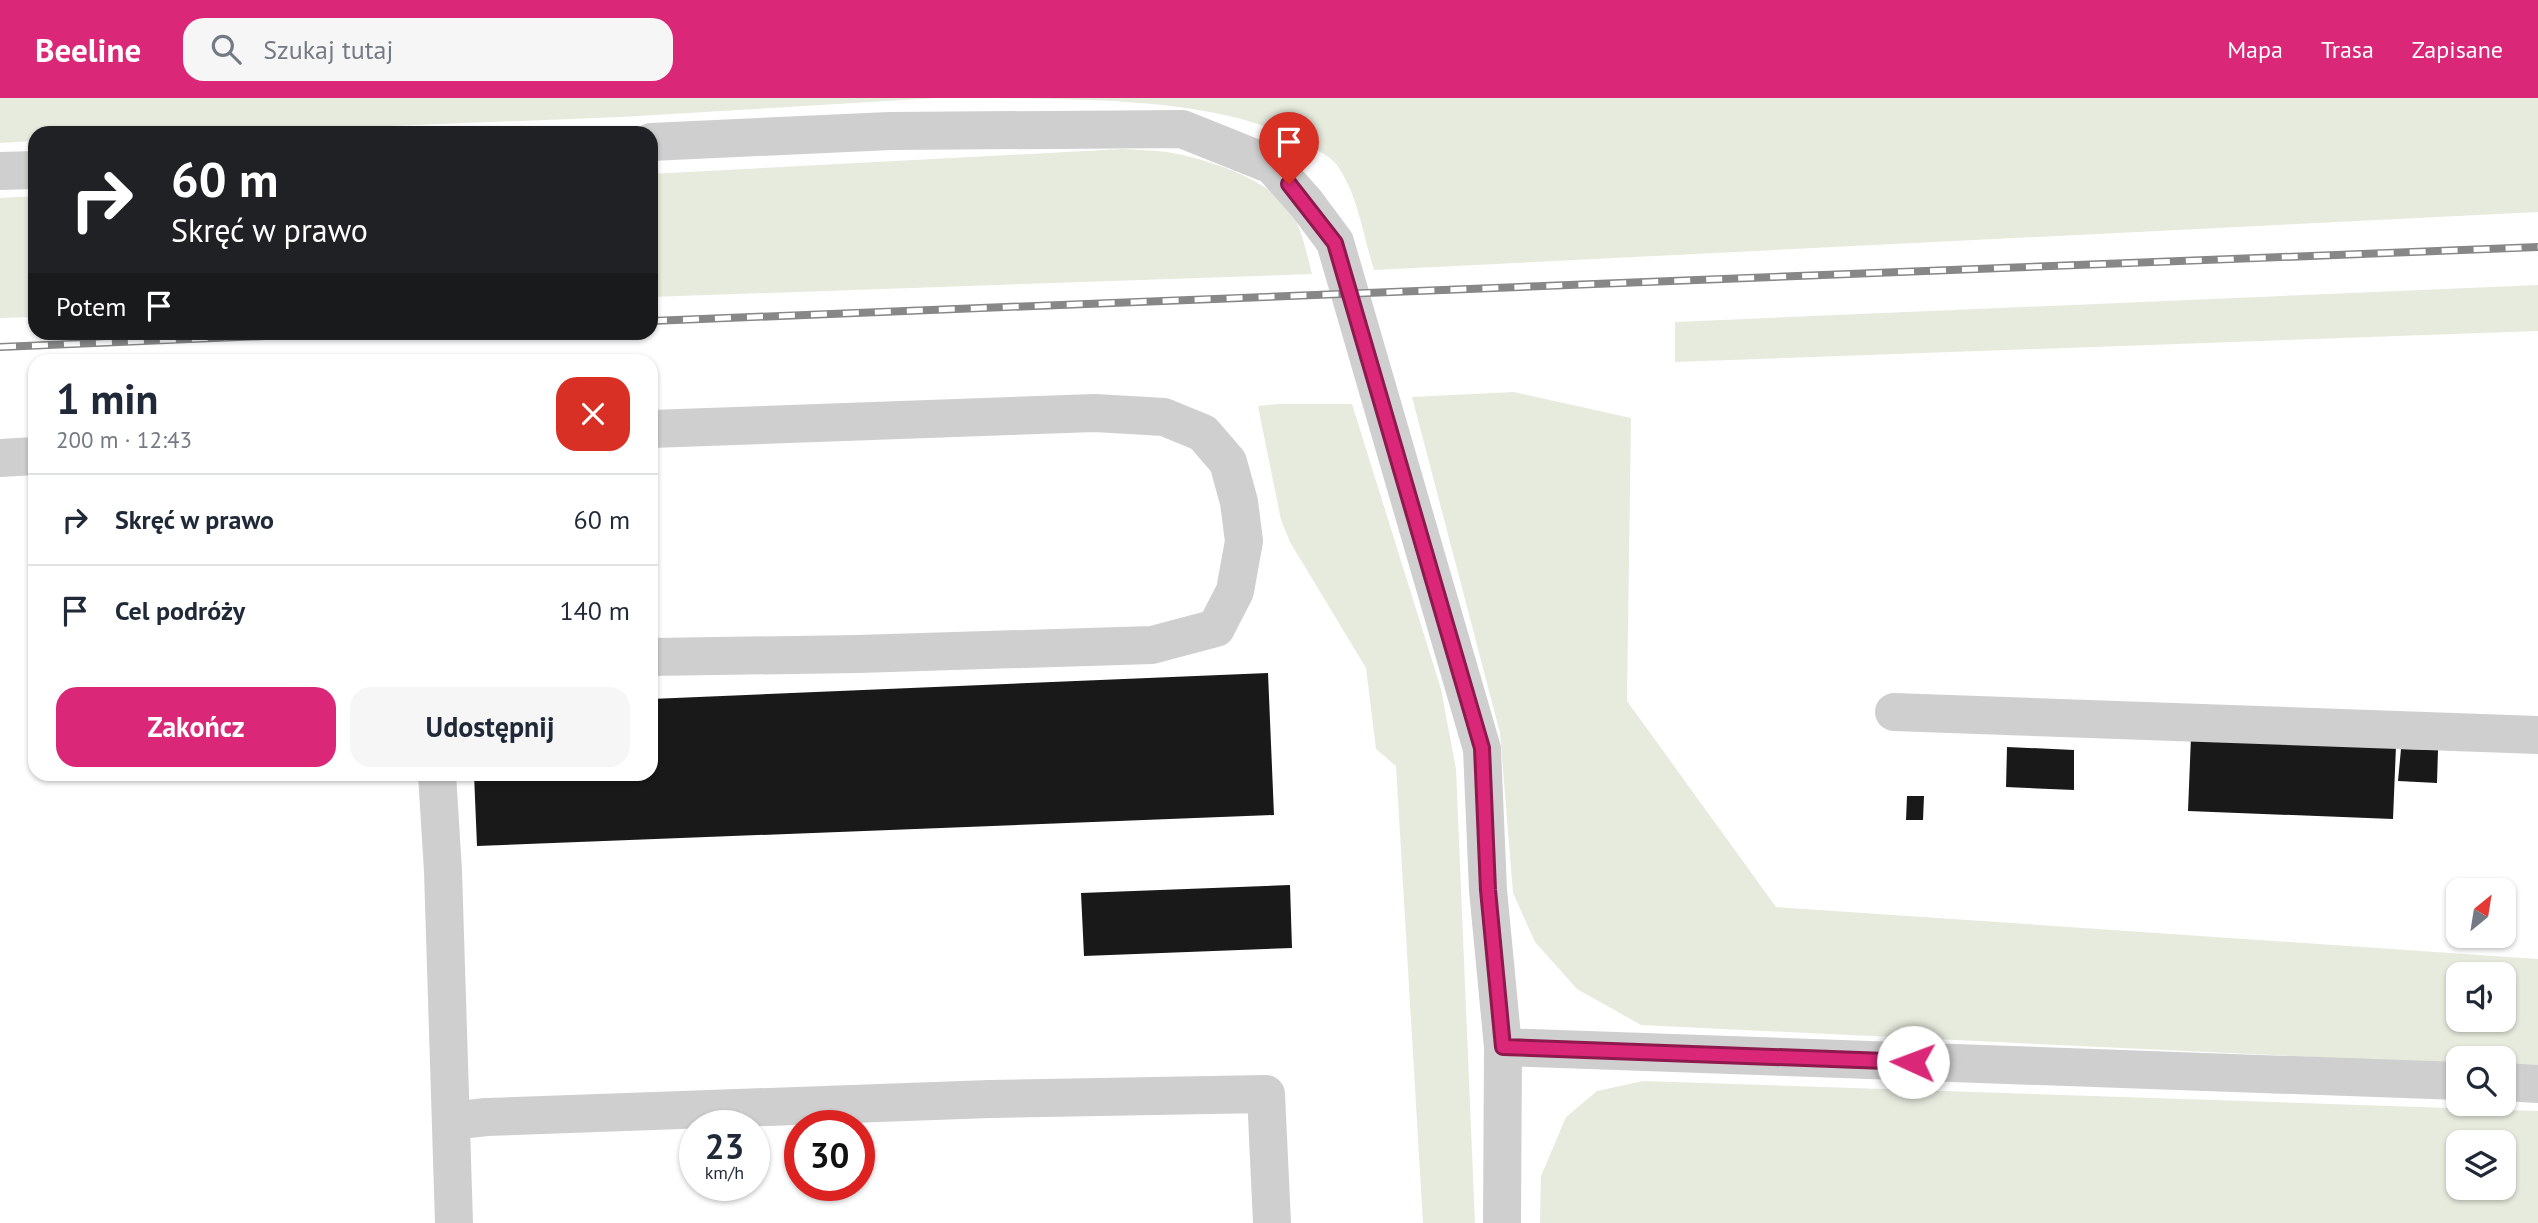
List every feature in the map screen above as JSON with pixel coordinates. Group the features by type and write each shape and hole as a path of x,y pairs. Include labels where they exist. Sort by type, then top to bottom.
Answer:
{"street":[{"path":"658,142 890,131 1182,129 1272,165 1306,203 1335,243 1482,748 1488,890 1503,1047 1502,1223"},
{"path":"0,172 28,170"},
{"path":"658,429 1095,414 1164,417 1203,433 1227,462 1239,502 1244,541 1236,591 1216,628 1152,645 658,657"},
{"path":"0,457 28,456"},
{"path":"1894,712 2538,735"},
{"path":"438,781 454,1223"},
{"path":"1503,1047 2446,1081"},
{"path":"2516,1083 2538,1084"},
{"path":"451,1121 486,1117 990,1099 1266,1094 1272,1223"}],"shaded area":[{"path":"0,98 937,98 621,117 389,126 28,126 28,141 0,143"},
{"path":"995,98 2538,98 2538,212 1374,270 1355,202 1334,162 1311,146 1276,130 1199,110 1158,105 1117,101"},
{"path":"1122,149 1166,152 1218,165 1272,192 1294,217 1312,274 658,297 658,174"},
{"path":"28,196 28,317 0,318 0,198"},
{"path":"2538,285 2538,331 1675,362 1675,322"},
{"path":"1514,392 1631,418 1627,701 1776,907 2538,959 2538,1068 2516,1067 2516,1046 2446,1046 2446,1063 1641,1025 1577,989 1535,942 1513,893 1500,733 1412,397"},
{"path":"1352,404 1441,689 1456,769 1475,1223 1423,1223 1396,766 1376,749 1366,668 1290,542 1281,520 1258,406"},
{"path":"1643,1081 2446,1108 2446,1116 2516,1116 2516,1110 2538,1111 2538,1223 1540,1223 1541,1176 1566,1117 1597,1091"}],"building":[{"path":"1268,673 1274,815 477,846 474,781 658,781 658,699"},
{"path":"2191,737 2396,746 2393,819 2188,811"},
{"path":"2007,747 2074,750 2074,790 2006,787"},
{"path":"2401,749 2438,750 2437,783 2398,781"},
{"path":"1907,796 1924,796 1923,820 1906,820"},
{"path":"1290,885 1292,948 1084,956 1081,893"}],"railway":[{"path":"658,321 2538,247"},
{"path":"0,347 168,340"}],"route":[{"path":"1289,184 1335,243 1482,748 1488,890 1503,1047 1913,1062"}]}
